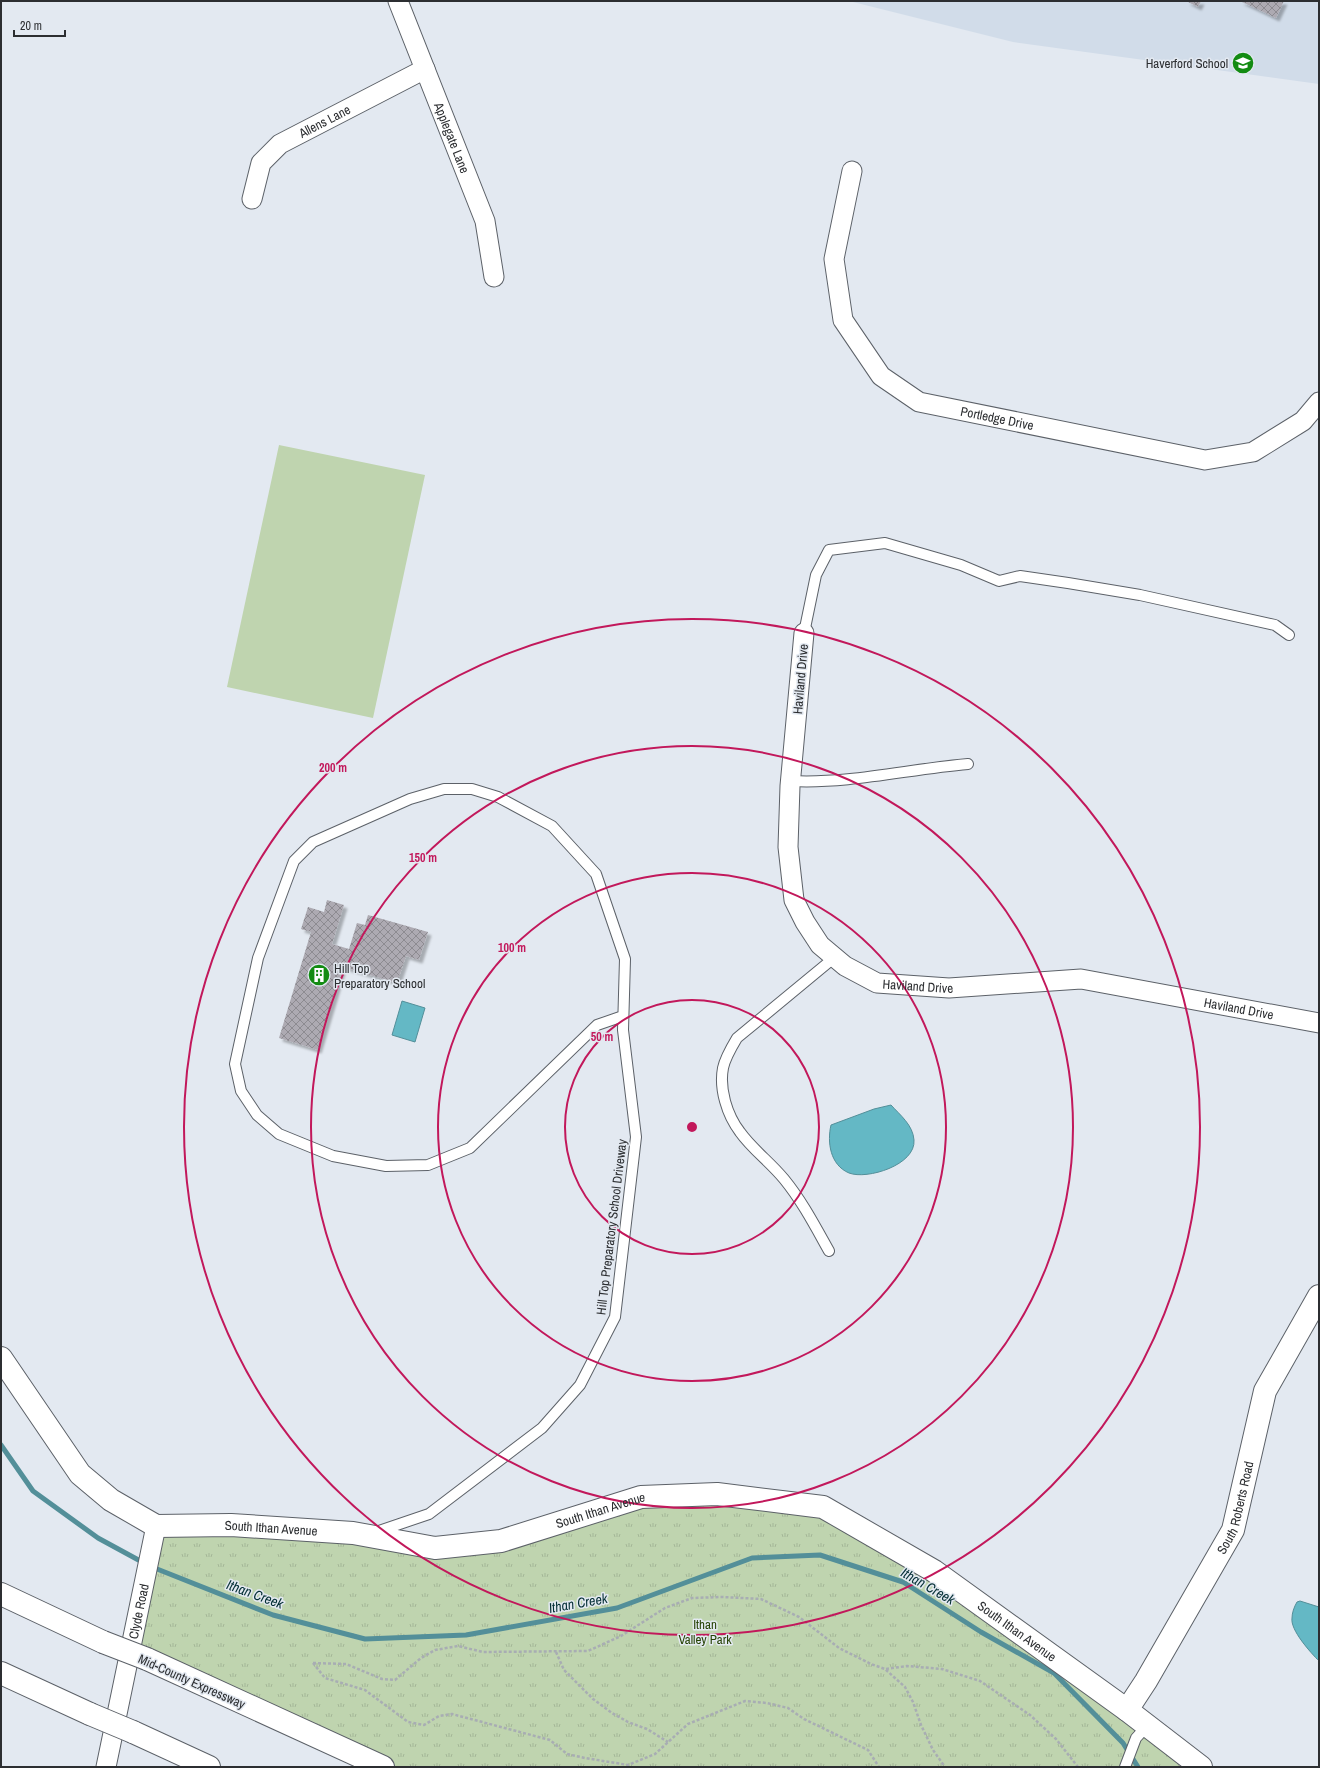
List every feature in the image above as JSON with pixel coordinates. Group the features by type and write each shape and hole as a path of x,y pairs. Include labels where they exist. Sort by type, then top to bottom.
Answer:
{"main road":[{"name":"South Roberts Road","path":"1127,1710 1146,1681 1233,1530 1265,1391 1319,1296"},
{"path":"1,1358 80,1474 111,1500 156,1526"},
{"name":"South Ithan Avenue","path":"156,1526 231,1526 353,1533 434,1548 501,1541 641,1497 717,1494 823,1507 934,1571 1127,1710 1142,1732 1200,1767"},
{"name":"Mid-County Expressway","path":"1,1594 103,1642 147,1659 384,1767"},
{"path":"1,1673 209,1767"}],"street":[{"name":"Applegate Lane","path":"398,1 485,221 494,277"},
{"name":"Allens Lane","path":"252,199 261,163 280,144 425,68"},
{"name":"Portledge Drive","path":"852,171 834,259 843,320 881,376 919,402 1205,460 1253,452 1303,421 1319,402"},
{"name":"Haviland Drive","path":"804,634 791,781 788,847 794,900 805,922 820,945 845,966 877,983 948,988 1081,979 1319,1023"},
{"name":"Clyde Road","path":"106,1767 156,1526"}],"lane":[{"path":"804,634 816,575 829,550 885,543 961,565 999,581 1020,576 1140,595 1274,625 1289,635"},
{"path":"791,781 815,782 884,774 927,767 968,764"},
{"name":"Hill Top Preparatory School Driveway","path":"367,1536 429,1514 542,1428 580,1385 615,1318 636,1137 623,1030 625,959 596,874 552,826 498,797 472,789 444,790 410,799 313,842 294,861 258,958 235,1064 241,1091 257,1115 279,1134 334,1156 386,1166 428,1165 470,1148 597,1025 623,1016"},
{"path":"829,1251 793,1190 773,1166 740,1132 734,1123 725,1102 722,1069 728,1053 737,1038 835,957"},
{"path":"1124,1767 1142,1732"}],"path":[{"path":"879,1767 868,1750 804,1719 788,1708 767,1702 745,1701 688,1724 655,1754 628,1765 586,1758 567,1754 550,1740 452,1714 439,1716 424,1724 408,1722 365,1690 325,1678 313,1663 346,1664 382,1679 395,1680 421,1658 435,1650 458,1646 483,1652 588,1651 621,1636 665,1608 692,1598 722,1596 761,1599 799,1617 839,1648 870,1664 885,1669 905,1687 933,1750 945,1767"},
{"path":"556,1652 564,1670 593,1699 612,1713 628,1722 647,1729 668,1742"},
{"path":"885,1669 907,1666 942,1669 980,1681 1030,1715 1056,1739 1078,1767"}],"shaded area":[{"name":"Haverford School","path":"849,1 1319,1 1319,84 1013,42"}],"green space":[{"path":"279,445 425,475 373,718 227,687"},
{"name":"Ithan Valley Park","path":"641,1497 823,1507 1201,1767 395,1767 147,1659 119,1649 156,1526 435,1548"}],"water":[{"path":"402,1001 425,1008 415,1042 392,1035"},
{"path":"891,1105 909,1125 913,1135 913,1149 907,1157 889,1168 867,1174 857,1175 849,1173 838,1165 831,1152 829,1139 831,1125 874,1109"},
{"path":"1300,1601 1319,1607 1319,1661 1302,1641 1292,1623 1294,1608 1297,1602"}],"building":[{"path":"1186,1 1201,1 1198,7"},
{"path":"1240,1 1284,1 1276,18"},
{"name":"Hill Top Preparatory School","path":"327,900 344,905 332,944 349,949 357,923 365,925 368,915 428,932 419,960 406,956 397,983 343,967 318,1050 279,1038 311,932 301,929 308,907 324,912"}],"waterway":[{"name":"Ithan Creek","path":"1,1445 33,1491 98,1538 144,1563"},
{"name":"Ithan Creek","path":"152,1567 273,1615 365,1639 466,1635 617,1608 752,1558 820,1555 903,1582 981,1632 1054,1673 1123,1743 1138,1767"}],"place":[{"name":"Haverford School","path":"1243,63"},
{"name":"Hill Top Preparatory School","path":"319,975"}]}
